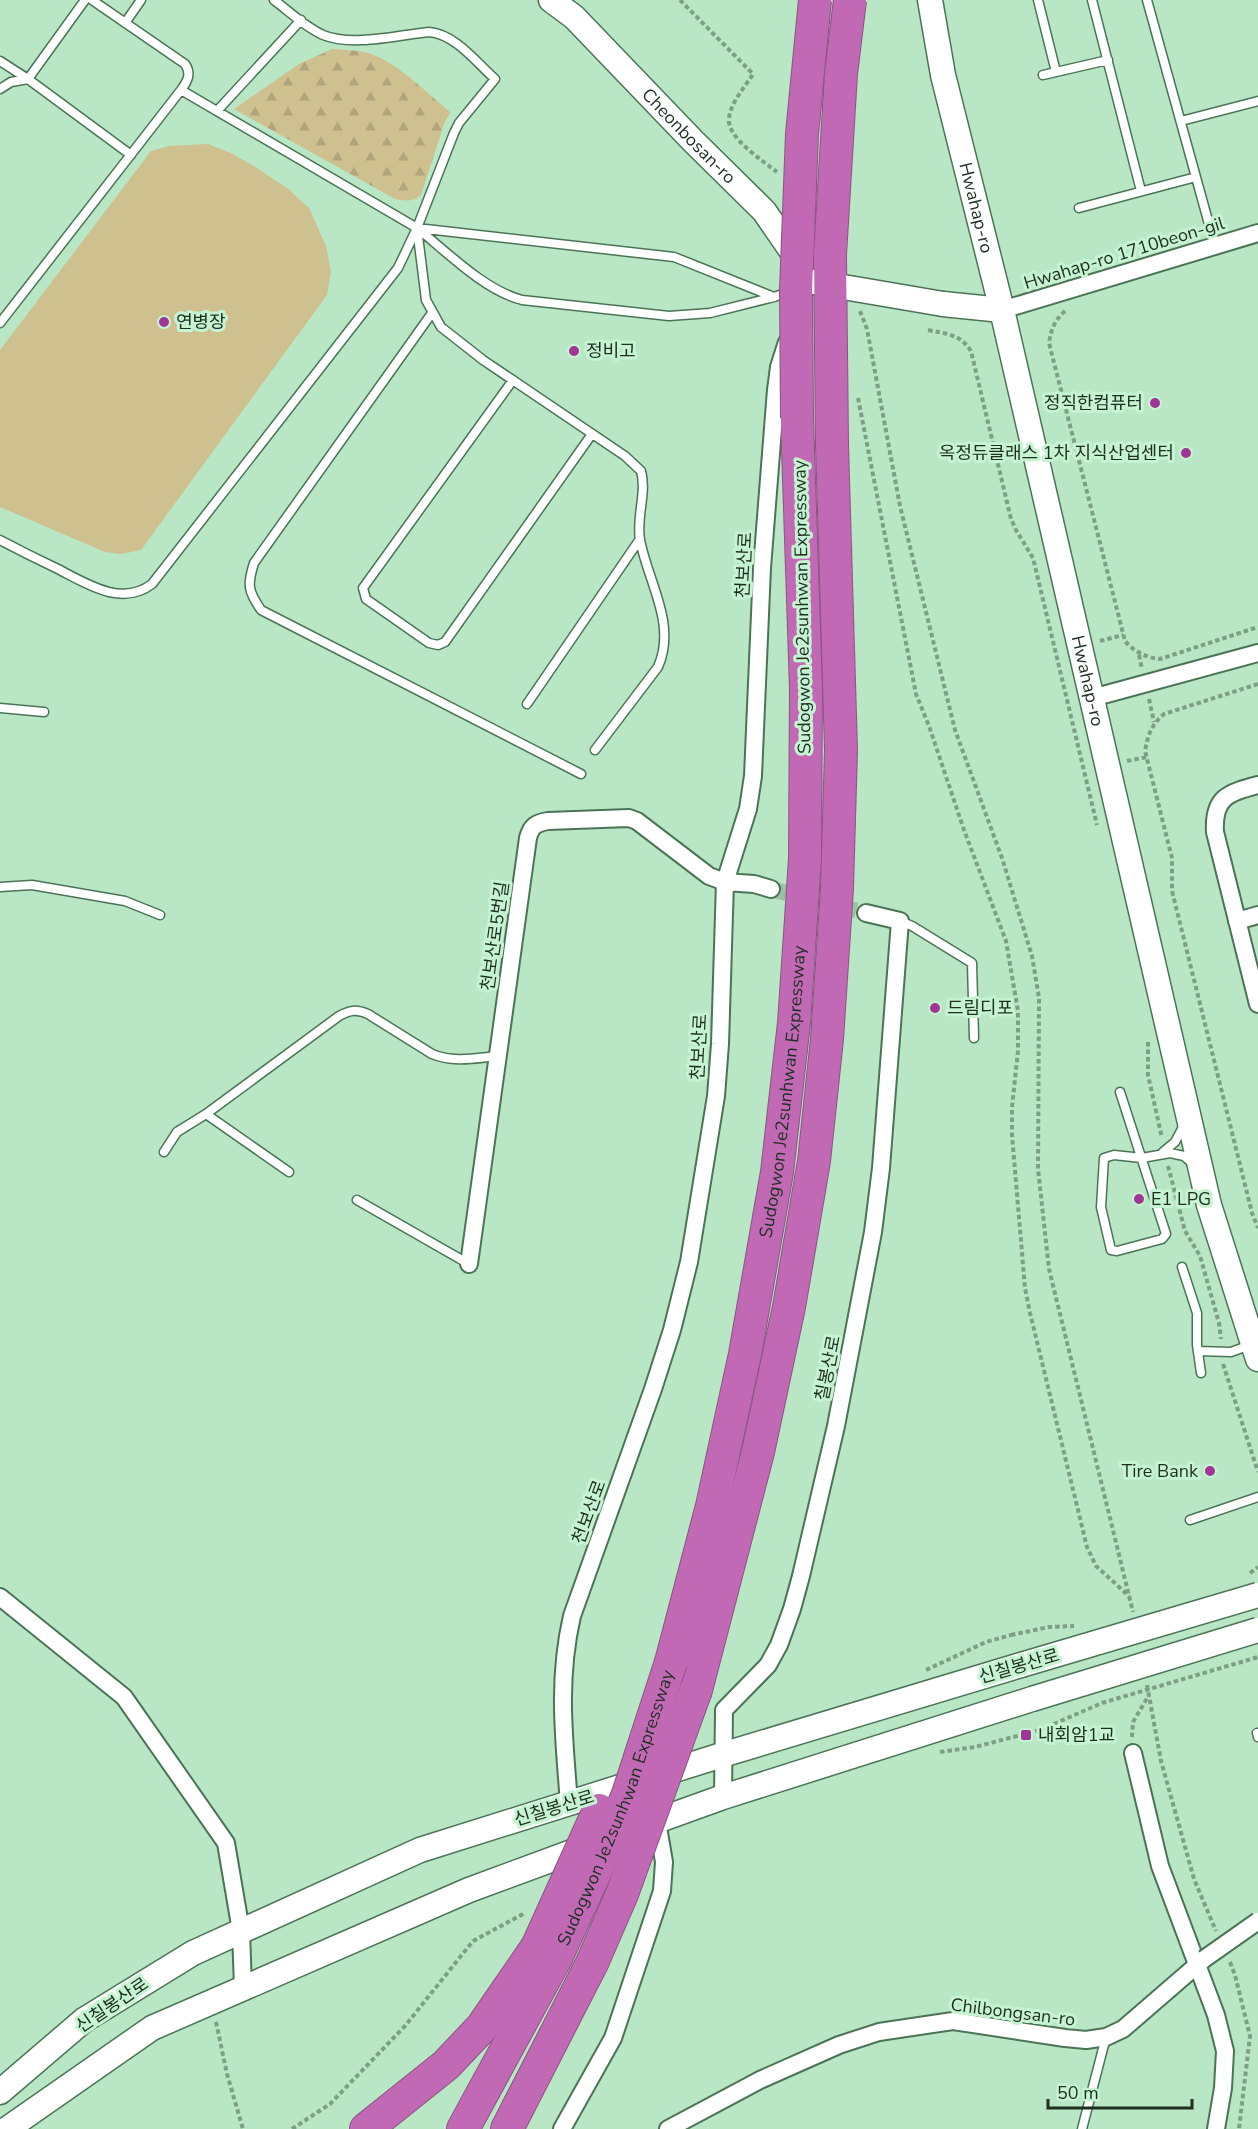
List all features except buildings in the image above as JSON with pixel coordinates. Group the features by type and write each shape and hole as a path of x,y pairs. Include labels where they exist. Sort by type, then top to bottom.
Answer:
{"highway":[{"name":"Sudogwon Je2sunhwan Expressway","path":"463,2129 546,1953 597,1815 661,1671 677,1594 712,1506 745,1354 777,1172 794,1023 805,859 806,689 797,418 796,290 802,134 815,0"},
{"name":"Sudogwon Je2sunhwan Expressway","path":"511,2123 592,1963 622,1894 696,1690 758,1452 789,1307 814,1161 837,888 841,750 832,445 830,255 841,74 850,0"},
{"path":"366,2129 446,2066 546,1953"}],"street":[{"name":"Cheonbosan-ro","path":"551,0 574,17 764,211 814,282"},
{"name":"Hwahap-ro","path":"930,0 943,75 1002,310 1209,1204 1256,1352"},
{"name":"Hwahap-ro 1710beon-gil","path":"1002,310 1258,233"},
{"path":"814,282 943,304 1002,310"},
{"name":"천보산로","path":"569,1803 562,1711 562,1677 566,1640 572,1616 672,1330 689,1262 716,1096 720,1044 725,882 748,809 753,776 762,568 777,379 784,350 814,282"},
{"path":"1092,698 1258,653"},
{"path":"1258,785 1236,791 1224,798 1217,807 1214,819 1215,832 1258,1004"},
{"name":"천보산로5번길","path":"469,1264 528,838 533,826 538,822 548,821 629,818 646,827 709,876 725,882"},
{"path":"725,882 754,884 771,889"},
{"path":"866,913 900,921"},
{"path":"1237,921 1258,915"},
{"name":"칠봉산로","path":"723,1797 724,1710 768,1665 779,1645 792,1609 836,1426 874,1221 881,1168 900,921"},
{"name":"신칠봉산로","path":"0,2092 84,2020 193,1953 420,1850 722,1755 1021,1665 1254,1584"},
{"path":"0,1597 124,1696 226,1843 241,1931 243,1988"},
{"name":"신칠봉산로","path":"7,2129 152,2028 469,1890 723,1797 1258,1630"},
{"path":"1133,1753 1161,1866 1200,1962 1225,2051 1223,2088 1216,2129"},
{"path":"562,2129 613,2038 662,1891 664,1862 657,1821"},
{"path":"1200,1962 1258,1921"},
{"name":"Chilbongsan-ro","path":"668,2129 760,2080 840,2045 879,2032 953,2021 1065,2038 1086,2040 1106,2037 1123,2029 1200,1962"}],"lane":[{"path":"0,89 11,82 28,80 85,0"},
{"path":"0,323 189,77 185,64 92,0"},
{"path":"125,23 141,0"},
{"path":"0,540 99,590 130,594 143,591 152,584 398,268 417,228 459,123 495,79 452,40 440,33 429,32 359,40 339,39 324,35 274,0"},
{"path":"1038,0 1056,72"},
{"path":"1092,0 1141,191"},
{"path":"1148,0 1215,246"},
{"path":"217,111 301,20"},
{"path":"1043,75 1108,60"},
{"path":"0,61 131,155"},
{"path":"181,90 417,228 469,270 509,296 522,300 669,316 710,313 774,297 814,282"},
{"path":"1181,121 1258,101"},
{"path":"1079,207 1196,177"},
{"path":"417,228 674,257 774,297"},
{"path":"417,228 426,300 441,327 513,380 625,456 641,471 640,539 659,603 665,644 658,667 595,750"},
{"path":"432,313 254,563 248,581 251,596 261,610 581,774"},
{"path":"513,380 363,588 366,599 429,643 438,645 445,642 592,434"},
{"path":"527,704 640,539"},
{"path":"0,708 44,712"},
{"path":"0,887 32,885 125,901 160,915"},
{"path":"900,921 972,963 974,1038"},
{"path":"164,1152 177,1132 206,1114 350,1010 359,1010 368,1014 440,1057 450,1059 498,1056"},
{"path":"1120,1092 1142,1158 1166,1236 1115,1252 1109,1247 1101,1208 1104,1158 1114,1155 1142,1158 1170,1153 1184,1156 1202,1172"},
{"path":"1160,1154 1170,1148 1180,1134 1187,1109"},
{"path":"206,1114 289,1172"},
{"path":"357,1200 469,1264"},
{"path":"1182,1267 1197,1313 1201,1372"},
{"path":"1198,1351 1256,1352"},
{"path":"1190,1520 1258,1497"},
{"path":"1082,2129 1106,2037"}],"path":[{"path":"680,0 753,74 733,106 729,119 730,130 785,178"},
{"path":"1068,308 1054,323 1049,342 1125,640 1128,645 1144,655 1160,659 1258,627"},
{"path":"860,309 867,330 900,506 956,730 1002,858 1032,956 1039,998 1038,1169 1049,1269 1128,1586 1133,1617"},
{"path":"928,330 957,337 971,351 1011,519 1033,558 1098,828"},
{"path":"1258,684 1164,714 1154,722 1148,734 1146,751 1172,858 1172,891 1252,1213 1258,1228"},
{"path":"1148,1036 1148,1075 1160,1130"},
{"path":"1169,1170 1185,1231 1200,1256 1219,1323 1221,1342"},
{"path":"1223,1362 1258,1472"},
{"path":"1254,1584 1258,1567"},
{"path":"1130,1610 1140,1606"},
{"path":"922,1671 986,1642 1049,1627 1075,1626"},
{"path":"932,1754 975,1747 1040,1730 1102,1703 1258,1658"},
{"path":"1146,1679 1161,1761 1194,1879 1217,1933"},
{"path":"1133,1753 1131,1730 1133,1722 1149,1695"},
{"path":"292,2129 330,2104 405,2026 473,1941 522,1914 532,1912"},
{"path":"1226,1954 1235,1976 1250,2036 1239,2129"},
{"path":"212,2002 227,2074 243,2129"}],"green space":[{"path":"332,49 364,52 384,60 414,81 450,112 421,195 415,199 395,199 234,109 299,64"},
{"name":"연병장","path":"208,144 231,153 257,168 287,188 309,208 326,246 331,271 327,295 141,550 121,554 105,552 0,507 0,350 151,151 169,146"}],"tunnel":[{"path":"771,889 866,913"}],"place":[{"name":"연병장","path":"164,322"},
{"name":"정비고","path":"574,351"},
{"name":"정직한컴퓨터","path":"1155,403"},
{"name":"옥정듀클래스 1차 지식산업센터","path":"1186,453"},
{"name":"드림디포","path":"935,1008"},
{"name":"E1 LPG","path":"1139,1199"},
{"name":"Tire Bank","path":"1210,1471"},
{"name":"내회암1교","path":"1026,1735"}]}
